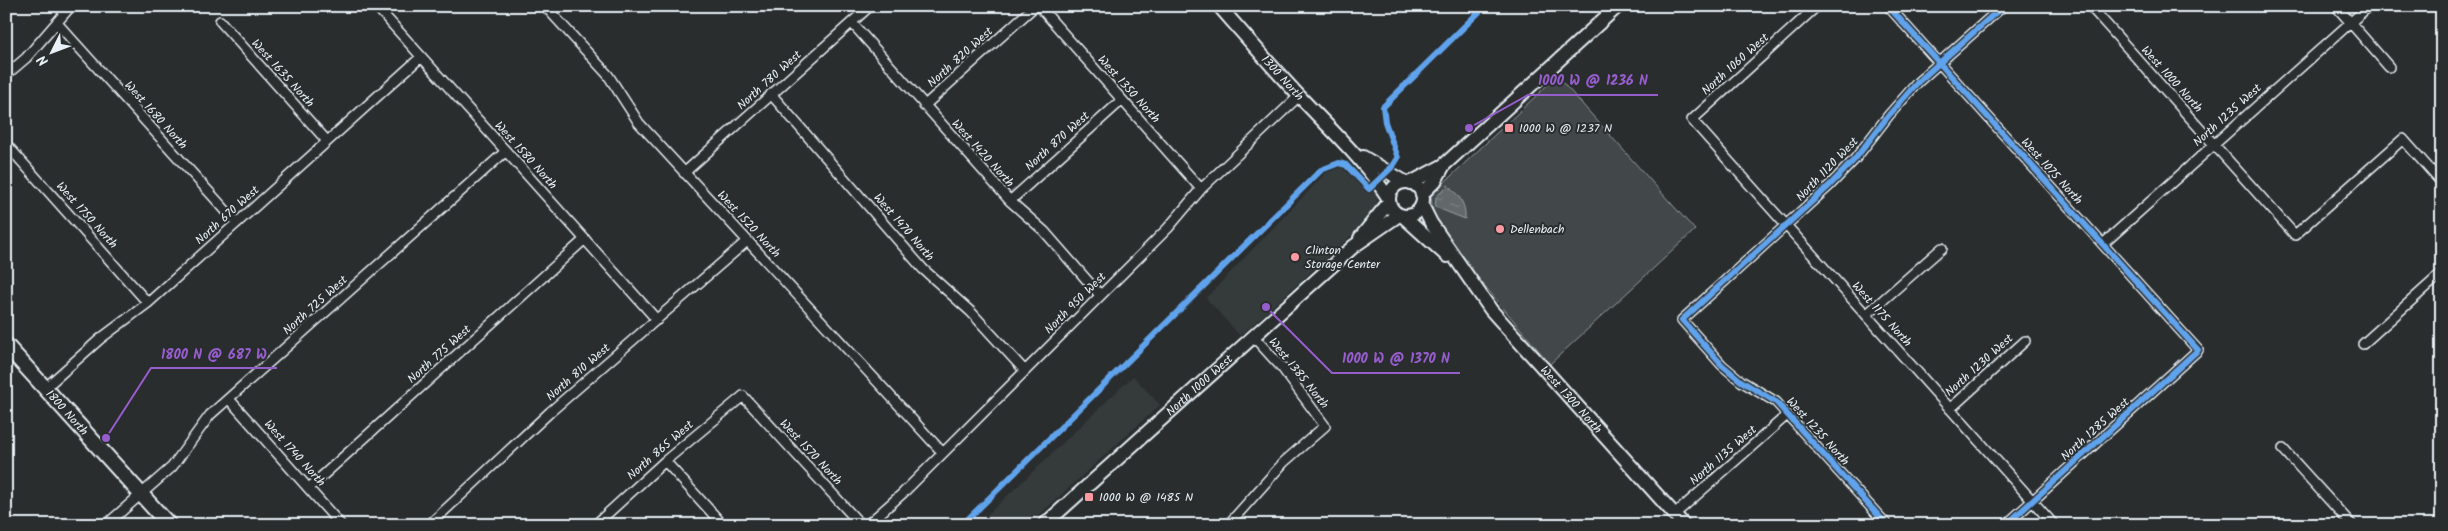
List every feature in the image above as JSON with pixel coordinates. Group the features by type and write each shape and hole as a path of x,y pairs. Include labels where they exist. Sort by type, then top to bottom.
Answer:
{"main road":[{"name":"1800 North","path":"6,345 169,525"}],"street":[{"path":"6,75 26,58 71,6"},
{"name":"West 1580 North","path":"376,6 658,320"},
{"name":"West 1520 North","path":"545,6 608,75 639,123 943,453"},
{"name":"North 780 West","path":"684,173 870,6"},
{"name":"West 1350 North","path":"1037,6 1201,189"},
{"name":"North 820 West","path":"924,106 1037,6"},
{"name":"1300 North","path":"1219,6 1299,96 1350,148 1377,180 1389,201"},
{"path":"1444,165 1415,214 1402,216 1391,208 1389,201 1394,187 1408,183 1444,165 1618,6"},
{"name":"North 1060 West","path":"1692,120 1817,6"},
{"name":"West 1075 North","path":"1888,6 2198,350"},
{"name":"North 1120 West","path":"1682,320 1855,159 1889,115 1918,82 2003,6"},
{"name":"West 1000 North","path":"2090,6 2295,235 2403,139 2442,183"},
{"path":"2336,6 2389,67"},
{"name":"North 1235 West","path":"2103,244 2369,6"},
{"name":"West 1635 North","path":"220,21 327,141"},
{"name":"West 1420 North","path":"852,23 1010,201 1044,231 1100,295"},
{"name":"West 1680 North","path":"57,24 237,223"},
{"name":"North 670 West","path":"45,388 100,339 148,303 421,57"},
{"name":"West 1470 North","path":"771,94 924,269 971,312 1025,371"},
{"name":"North 950 West","path":"867,525 943,453 1168,228 1201,189 1299,96"},
{"name":"North 870 West","path":"1010,201 1122,100"},
{"name":"West 1175 North","path":"1692,120 2054,525"},
{"name":"West 1750 North","path":"6,144 148,303"},
{"name":"1300 North","path":"1350,148 1408,183"},
{"name":"North 725 West","path":"106,525 172,467 210,415 506,151"},
{"path":"1408,183 1416,185 1422,200"},
{"name":"West 1300 North","path":"1422,200 1464,272 1491,310 1684,525"},
{"name":"North 1000 West","path":"1354,246 1389,201"},
{"name":"North 1000 West","path":"1044,525 1354,246 1402,216"},
{"name":"West 1300 North","path":"1402,216 1464,272"},
{"name":"North 775 West","path":"309,488 586,239"},
{"name":"North 810 West","path":"429,525 550,412 747,241"},
{"path":"1866,315 1942,248"},
{"path":"2362,344 2442,273"},
{"name":"West 1235 North","path":"1682,320 1722,365 1741,381 1776,402 1887,525"},
{"name":"West 1385 North","path":"1228,525 1284,462 1326,426 1283,369 1253,336"},
{"name":"North 1230 West","path":"1950,409 2025,341"},
{"name":"North 1285 West","path":"2006,525 2198,350"},
{"name":"North 865 West","path":"595,525 665,461 743,396"},
{"name":"West 1570 North","path":"743,396 861,525"},
{"name":"West 1740 North","path":"229,399 341,525"},
{"name":"North 1135 West","path":"1674,514 1788,414"},
{"path":"2283,449 2352,525"},
{"path":"665,461 723,525"}],"shaded area":[{"path":"1557,76 1695,230 1550,364 1468,266 1433,218 1431,195"},
{"path":"1341,157 1378,195 1376,213 1240,336 1206,298"},
{"path":"1133,376 1160,405 1028,525 977,525"}],"water":[{"path":"1448,185 1461,200 1465,219 1435,207 1436,197"}],"cycle path":[{"path":"962,525 1321,170 1339,163 1346,165 1369,189 1393,166 1398,158 1385,122 1383,107 1485,6"},
{"path":"1888,6 2198,350 2006,525"},
{"path":"1887,525 1776,402 1741,381 1722,365 1682,320 1829,186 1855,159 1889,115 1918,82 2003,6"}],"place":[{"name":"1000 W @ 1236 N","path":"1469,128"},
{"name":"1000 W @ 1237 N","path":"1509,128"},
{"name":"Dellenbach","path":"1500,229"},
{"name":"Clinton Storage Center","path":"1295,257"},
{"name":"1000 W @ 1370 N","path":"1266,307"},
{"name":"1800 N @ 687 W","path":"106,438"},
{"name":"1000 W @ 1485 N","path":"1089,497"}]}
